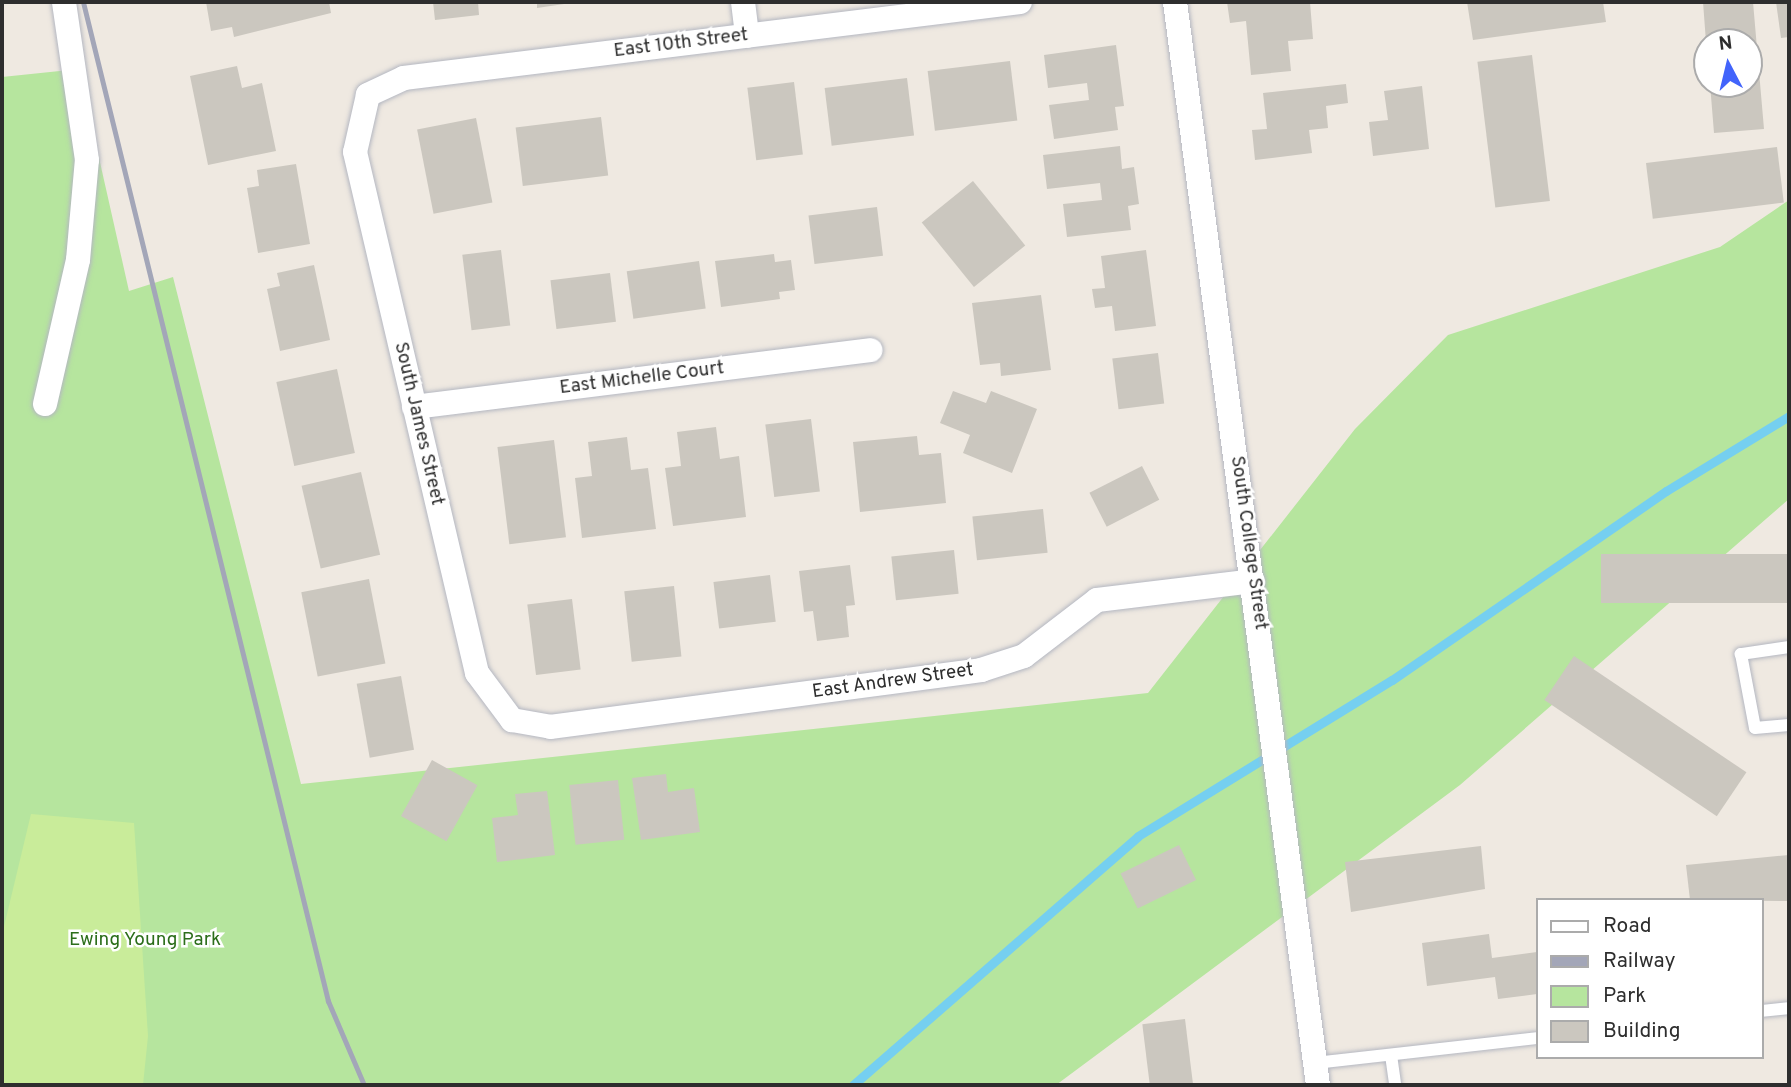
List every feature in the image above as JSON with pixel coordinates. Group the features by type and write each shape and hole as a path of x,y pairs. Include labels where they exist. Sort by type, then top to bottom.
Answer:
{"street":[{"path":"45,404 78,260 87,160 64,2"},
{"path":"743,2 747,36"},
{"name":"East 10th Street","path":"360,116 368,95 404,78 1020,2"},
{"name":"South College Street","path":"1175,2 1254,581 1316,1074"},
{"name":"South James Street","path":"360,116 355,152 477,673 512,720"},
{"name":"East Michelle Court","path":"414,407 870,350"},
{"name":"East Andrew Street","path":"512,720 550,727 981,670 1024,656 1097,600 1137,590 1254,581"}],"lane":[{"path":"1789,647 1741,653 1755,728 1789,725"},
{"path":"1763,1011 1789,1007"},
{"path":"1316,1074 1391,1055 1536,1038"},
{"path":"1391,1055 1395,1085"}],"green space":[{"name":"Ewing Young Park","path":"79,69 129,291 173,277 301,784 1148,693 1355,429 1448,335 1720,247 1789,200 1789,499 1460,785 1056,1085 2,1085 2,77"},
{"path":"31,814 134,823 148,1036 143,1085 2,1085 2,935"}],"building":[{"path":"206,2 329,2 331,13 234,37 232,27 211,31"},
{"path":"433,2 478,2 479,15 435,20"},
{"path":"537,2 571,2 571,3 537,8"},
{"path":"1227,2 1310,2 1313,39 1288,41 1291,71 1251,75 1246,21 1230,23"},
{"path":"1467,2 1603,2 1606,22 1473,40"},
{"path":"1703,2 1753,2 1755,28 1705,28"},
{"path":"1776,2 1789,2 1789,37 1781,38"},
{"path":"1116,45 1124,106 1115,107 1118,130 1054,139 1049,105 1089,100 1087,83 1048,88 1044,55"},
{"path":"1532,55 1550,201 1495,208 1477,62"},
{"path":"1010,61 1017,121 935,131 928,71"},
{"path":"237,66 242,88 262,83 276,151 208,165 190,76"},
{"path":"907,78 914,136 832,146 825,88"},
{"path":"794,82 803,154 756,160 747,88"},
{"path":"1346,84 1348,103 1326,106 1328,128 1309,130 1312,153 1255,160 1252,130 1267,129 1263,93"},
{"path":"1422,86 1429,149 1373,156 1369,122 1388,120 1384,91"},
{"path":"1711,98 1761,98 1764,129 1714,133"},
{"path":"601,117 608,176 523,186 516,127"},
{"path":"476,118 492,202 434,214 417,129"},
{"path":"1120,146 1122,169 1134,167 1139,204 1128,206 1131,230 1067,237 1063,204 1102,200 1100,183 1047,189 1043,155"},
{"path":"1777,147 1784,203 1653,219 1646,163"},
{"path":"296,164 310,244 258,253 247,188 259,186 257,170"},
{"path":"973,181 1025,246 974,287 922,223"},
{"path":"877,207 883,256 814,264 809,215"},
{"path":"501,250 510,325 472,330 462,255"},
{"path":"1146,250 1156,326 1115,331 1112,306 1095,308 1092,289 1105,288 1101,256"},
{"path":"774,254 775,262 791,260 795,290 779,292 780,299 721,307 715,261"},
{"path":"699,261 706,309 633,319 627,271"},
{"path":"314,265 330,340 280,351 267,289 280,286 277,273"},
{"path":"610,273 616,322 556,329 550,280"},
{"path":"1041,295 1051,370 1001,376 1000,363 980,365 972,303"},
{"path":"1158,353 1164,404 1119,409 1112,359"},
{"path":"337,369 355,453 294,466 276,382"},
{"path":"953,391 986,403 991,391 1037,409 1012,473 963,453 970,435 940,423"},
{"path":"811,419 820,491 774,497 765,425"},
{"path":"716,427 720,459 739,456 746,517 673,526 665,468 681,466 677,432"},
{"path":"917,436 919,455 941,453 946,503 860,512 853,442"},
{"path":"627,437 631,470 648,468 656,529 582,538 575,478 592,476 588,442"},
{"path":"554,440 566,537 509,544 497,447"},
{"path":"1142,466 1159,500 1107,527 1089,493"},
{"path":"361,472 380,555 321,569 302,486"},
{"path":"1043,509 1048,553 977,560 972,516"},
{"path":"954,550 959,594 896,600 891,557"},
{"path":"1601,554 1789,554 1789,603 1601,603"},
{"path":"850,565 855,605 846,606 849,637 817,641 813,611 804,612 799,571"},
{"path":"770,575 776,622 719,629 713,582"},
{"path":"369,579 385,663 318,677 301,592"},
{"path":"674,586 681,657 632,662 624,591"},
{"path":"572,599 581,669 536,675 527,604"},
{"path":"1574,656 1746,772 1717,816 1544,700"},
{"path":"401,676 414,750 370,758 357,684"},
{"path":"432,760 477,785 446,841 401,816"},
{"path":"666,774 668,792 694,788 700,832 641,840 632,778"},
{"path":"618,780 624,840 576,845 569,785"},
{"path":"547,791 555,855 497,862 492,818 518,815 515,794"},
{"path":"1179,845 1196,880 1138,909 1121,873"},
{"path":"1481,846 1485,889 1351,912 1345,862"},
{"path":"1789,855 1789,901 1763,901 1763,898 1690,898 1686,865"},
{"path":"1489,934 1492,958 1536,952 1536,994 1498,999 1495,977 1427,986 1422,943"},
{"path":"1185,1019 1193,1085 1150,1085 1142,1024"}],"waterway":[{"path":"853,1085 1138,836 1392,680 1666,491 1789,416"}],"railway":[{"path":"83,2 328,1001 364,1085"}]}
